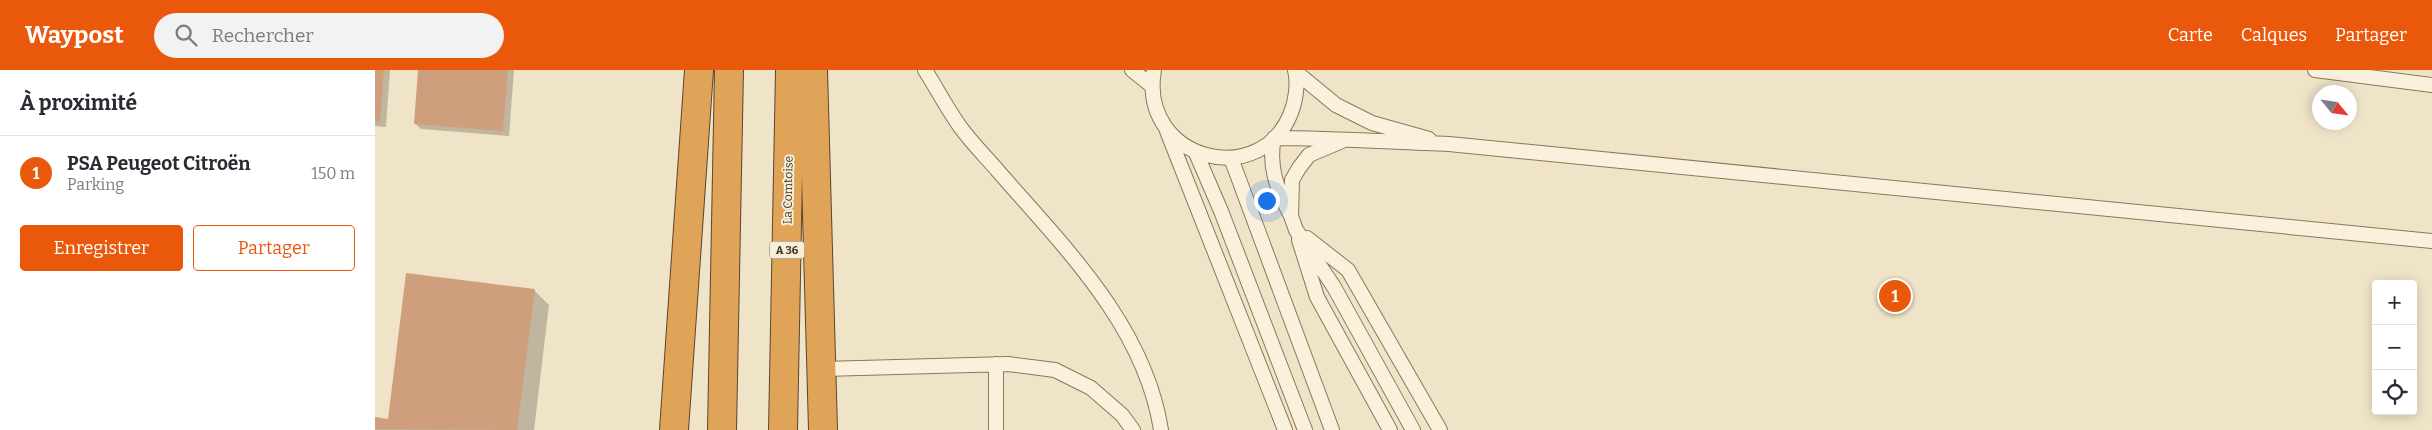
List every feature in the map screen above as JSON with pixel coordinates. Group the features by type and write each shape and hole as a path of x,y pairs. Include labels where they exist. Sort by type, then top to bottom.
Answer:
{"highway":[{"path":"674,430 699,70"},
{"path":"722,430 729,70"},
{"name":"La Comtoise","path":"783,430 790,70"},
{"path":"813,70 823,369 823,430"}],"lane":[{"path":"925,70 961,128 1075,260 1119,320 1143,368 1158,410 1161,430"},
{"path":"1132,70 1151,86"},
{"path":"1155,70 1151,86 1156,110 1167,131 1285,430"},
{"path":"2315,70 2432,85"},
{"path":"1167,131 1180,144 1196,153 1213,158 1231,158 1254,152 1275,138 1289,119 1296,96 1296,71"},
{"path":"1296,71 1336,105 1372,123 1449,144"},
{"path":"1275,138 1449,144 2432,241"},
{"path":"1275,138 1271,155 1277,188 1291,216 1317,297 1390,430"},
{"path":"1291,216 1292,180 1299,168 1309,156 1342,141"},
{"path":"1196,153 1224,220 1305,430"},
{"path":"1231,158 1332,430"},
{"path":"1296,230 1334,287 1413,430"},
{"path":"1296,230 1348,270 1440,430"},
{"path":"996,364 996,430"},
{"path":"823,369 996,364 1055,370 1091,388 1122,415 1133,430"}],"building":[{"path":"375,70 384,70 380,122 375,121"},
{"path":"418,70 508,70 503,131 414,124"},
{"path":"406,273 535,289 517,430 375,429 375,417 388,419"}],"place":[{"name":"PSA Peugeot Citroën","path":"1895,296"}]}
